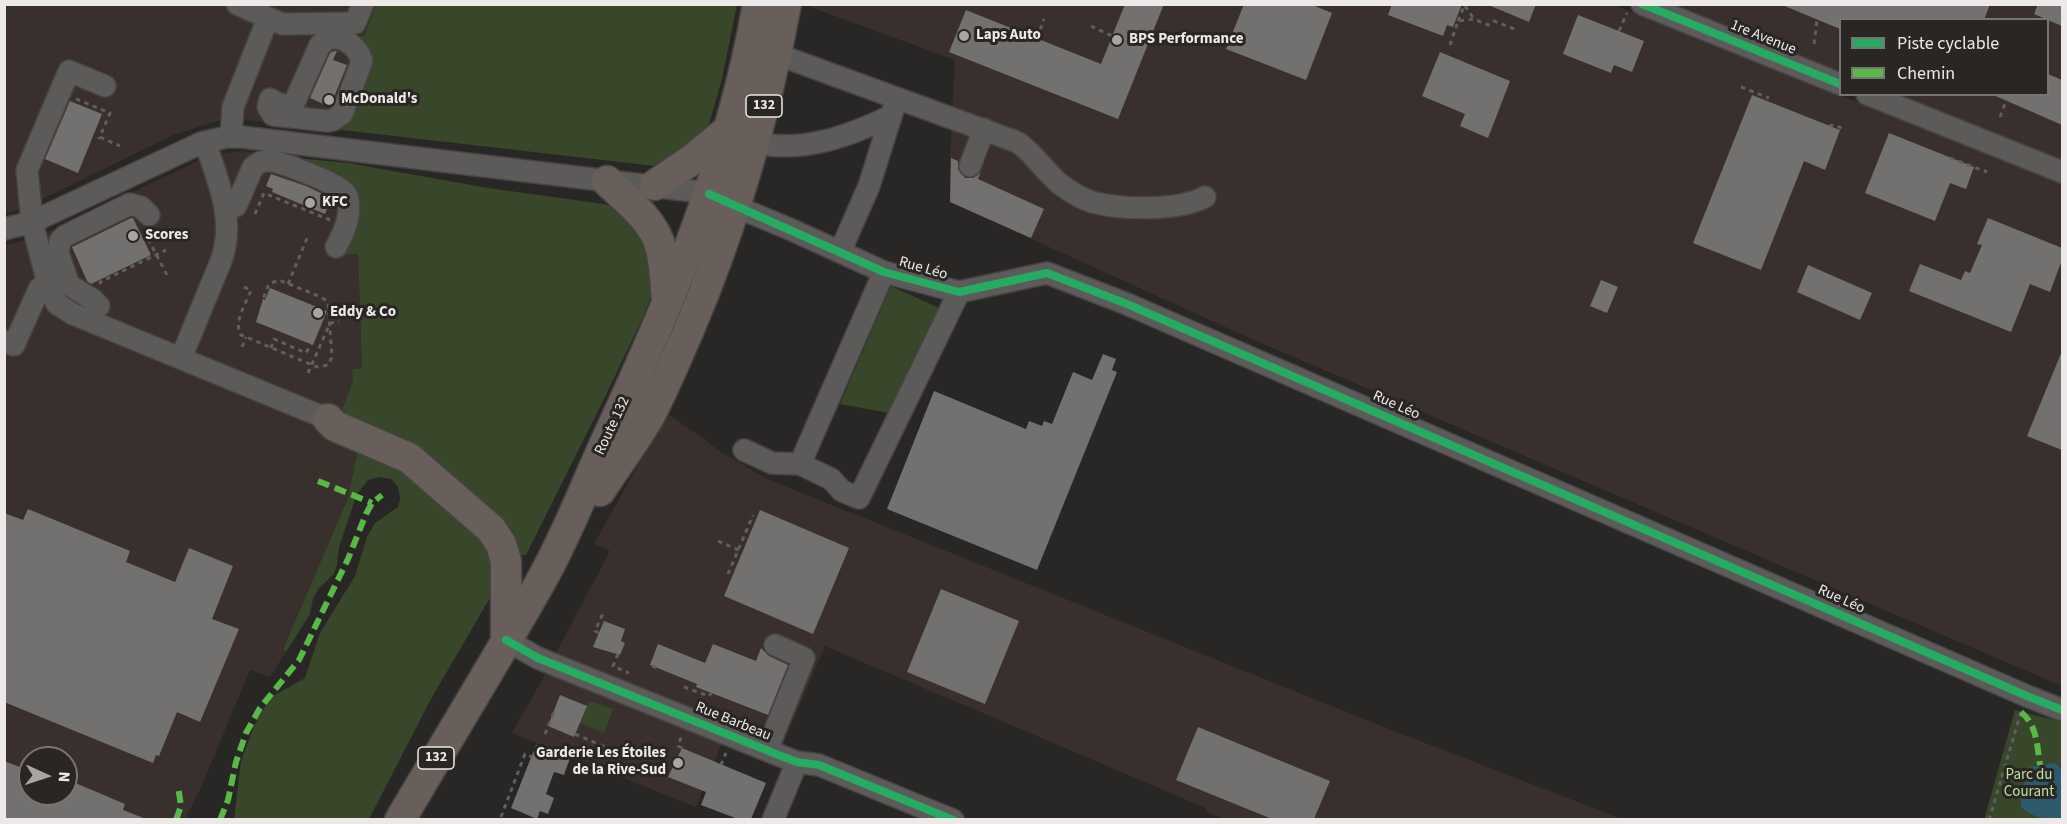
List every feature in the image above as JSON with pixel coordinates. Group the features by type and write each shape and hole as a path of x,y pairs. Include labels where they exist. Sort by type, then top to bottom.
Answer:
{"highway":[{"name":"Route 132","path":"400,819 542,579 649,416 664,386 707,285 722,200 728,130 758,4"},
{"name":"Route 132","path":"542,579 668,305 698,229 722,200 754,142 786,4"},
{"path":"655,185 693,159 728,130"},
{"path":"607,181 646,220 655,233 664,260 668,305"},
{"path":"328,419 335,426 409,458 491,529 501,544 506,561 506,640"}],"street":[{"path":"237,4 283,24 355,23 363,4"},
{"name":"1re Avenue","path":"1642,4 1839,84"},
{"path":"231,137 233,107 268,18"},
{"path":"329,38 340,38 346,41 361,57 362,64 345,108 339,117 333,120 277,116 269,111 270,99 283,105 292,104 297,98 320,45 329,38"},
{"path":"776,54 894,108 984,129 1017,142 1029,150 1059,184 1090,201 1112,206 1151,207 1195,202 1205,196"},
{"path":"105,86 69,71 27,170 32,222 47,282 57,304 66,310 328,419"},
{"path":"1872,96 2062,172"},
{"path":"754,142 782,146 812,144 859,131 894,108"},
{"path":"840,252 869,186 894,108"},
{"path":"970,166 984,129"},
{"name":"Rue Léo","path":"4,229 32,222 205,142 231,137 259,138 655,185 722,200 884,272 959,292 1047,273 1127,304 2062,710"},
{"path":"181,358 224,249 225,202 205,142"},
{"path":"236,206 253,166 265,161 280,163 339,186 347,195 349,207 344,232 336,247"},
{"path":"99,306 69,285 57,253 60,241 65,236 130,204 141,207 145,220"},
{"path":"800,464 884,272"},
{"path":"4,341 14,345 39,289 47,282"},
{"path":"744,450 772,463 800,464 831,479 842,491 859,498 959,292"},
{"name":"Rue Barbeau","path":"506,640 538,658 767,750 797,762 819,765 953,819"},
{"path":"767,750 804,658 775,645"},
{"path":"773,819 797,762"}],"path":[{"path":"1619,31 1630,4"},
{"path":"1465,5 1474,19"},
{"path":"1450,45 1465,5"},
{"path":"1037,38 1044,19"},
{"path":"1458,21 1474,19 1488,25 1494,21 1517,30"},
{"path":"1814,44 1817,20"},
{"path":"1091,26 1112,36"},
{"path":"1741,87 1768,98"},
{"path":"69,96 86,105 110,113 99,138 120,146"},
{"path":"2000,117 2006,101"},
{"path":"1829,126 1834,125 1846,130"},
{"path":"1950,158 1987,172"},
{"path":"255,214 264,193 336,222"},
{"path":"145,220 156,254 167,275"},
{"path":"288,284 308,236"},
{"path":"100,282 166,250"},
{"path":"244,287 251,290 237,326 241,335 312,365 324,366 331,361 330,323 326,299 279,280 269,284 263,299"},
{"path":"330,323 339,322"},
{"path":"308,373 330,323"},
{"path":"242,346 246,338"},
{"path":"271,348 274,339 306,353 311,344"},
{"path":"728,574 740,551 753,515"},
{"path":"718,542 740,551"},
{"path":"599,633 595,631 604,611"},
{"path":"618,654 613,666 629,673"},
{"path":"652,666 658,668"},
{"path":"684,687 709,696 711,693"},
{"path":"1989,819 2027,696"},
{"path":"545,734 554,712"},
{"path":"682,748 678,746 685,728"},
{"path":"575,734 622,754"},
{"path":"501,817 525,754 532,757"},
{"path":"510,794 516,796"}],"shaded area":[{"path":"4,5 376,5 364,36 353,36 363,50 346,116 266,122 229,119 211,123 173,135 55,193 18,210 5,213"},
{"path":"805,5 1614,5 2062,184 2062,686 1254,340 950,202 955,60"},
{"path":"1666,5 2062,5 2062,161 1896,96 2049,96 2049,18 1839,18 1839,74"},
{"path":"242,151 298,158 296,162 346,184 358,254 362,368 352,369 353,381 339,418 359,443 348,498 283,649 286,652 270,677 250,670 202,785 185,819 5,820 5,245 56,229 208,156"},
{"path":"667,413 723,453 767,479 1389,729 1622,819 1225,819 1206,812 1206,808 825,646 783,744 556,653 610,551 594,544"},
{"path":"546,673 722,743 696,807 512,733"}],"green space":[{"path":"376,5 737,5 721,83 703,137 669,162 655,166 333,129 367,65 352,36 364,36"},
{"path":"298,158 348,163 488,188 604,204 620,209 644,230 654,288 644,315 605,397 526,555 512,555 339,418 353,381 352,369 362,368 358,254 344,254 343,246 353,214 296,162"},
{"path":"891,286 939,308 889,413 840,404"},
{"path":"359,443 390,457 491,544 491,596 431,699 369,819 234,820 241,761 254,726 266,705 275,695 305,678 320,633 355,576 367,537 375,523 398,507 400,499 398,487 391,479 379,477 368,480 357,494 339,547 334,574 319,588 313,599 310,614 286,652 283,649 348,498"},
{"path":"589,701 613,709 604,733 580,723"},
{"name":"Parc du Courant","path":"2015,710 2062,722 2062,819 1984,820"}],"water":[{"path":"2055,763 2062,770 2062,819 2046,819 2035,816 2021,807 2022,791 2030,767"}],"building":[{"path":"1125,4 1164,4 1118,119 949,52 966,10 1101,64"},
{"path":"1244,4 1310,4 1332,13 1306,80 1226,49"},
{"path":"1392,4 1462,4 1453,27 1447,25 1443,36 1388,15"},
{"path":"1486,4 1536,4 1529,22"},
{"path":"1780,4 1990,4 1985,18 1839,18 1839,29"},
{"path":"2038,4 2062,4 2062,26 2049,20 2049,18 2034,14"},
{"path":"1578,15 1644,41 1632,72 1614,65 1611,73 1563,54"},
{"path":"337,51 333,60 347,65 330,107 310,98 330,53"},
{"path":"1440,52 1510,81 1488,138 1460,126 1465,114 1422,96"},
{"path":"2049,74 2062,80 2062,125 1996,96 2049,96"},
{"path":"1752,95 1840,130 1825,170 1804,161 1761,270 1693,243"},
{"path":"70,101 102,114 78,173 45,159"},
{"path":"1889,133 1974,167 1966,189 1950,183 1935,221 1865,193"},
{"path":"951,158 958,161 958,169 965,178 973,178 981,171 978,179 1044,209 1031,238 950,202"},
{"path":"271,174 306,186 331,198 325,214 272,192 273,189 266,186"},
{"path":"131,218 151,255 91,284 87,281 72,247"},
{"path":"1988,218 2062,248 2062,260 2050,292 2030,284 2011,332 1909,291 1920,264 1961,280 1965,271 1970,273 1982,245 1977,244"},
{"path":"1808,265 1872,293 1860,320 1797,292"},
{"path":"1601,280 1618,287 1607,313 1590,306"},
{"path":"270,288 327,311 313,345 256,322 263,299 265,300"},
{"path":"2062,351 2062,450 2027,436"},
{"path":"1103,354 1116,359 1112,370 1117,372 1037,570 887,509 934,391 1026,429 1029,421 1042,426 1044,421 1052,424 1073,372 1092,380"},
{"path":"28,509 130,551 126,562 175,582 189,548 233,566 212,619 239,629 200,722 177,712 159,756 156,755 153,763 4,702 4,513 23,520"},
{"path":"760,510 849,548 813,634 724,596"},
{"path":"941,589 1019,621 985,704 907,672"},
{"path":"604,621 625,629 621,641 625,643 620,655 593,647"},
{"path":"658,644 705,663 713,644 756,661 761,648 769,656 788,665 768,715 696,687 697,684 650,665"},
{"path":"560,695 587,706 574,737 548,726"},
{"path":"1198,727 1330,781 1314,819 1272,819 1176,780"},
{"path":"536,745 570,758 564,775 554,772 546,794 554,798 548,814 540,811 537,819 511,808"},
{"path":"682,748 766,783 751,819 738,819 701,805 706,792 668,777"},
{"path":"4,761 18,766 18,806 78,806 78,784 125,804 123,810 146,819 4,819"}],"marked path":[{"path":"318,481 372,503"},
{"path":"220,820 228,800 236,762 246,733 260,708 299,660 348,559 366,514 372,503 382,495"},
{"path":"2021,712 2033,729 2040,765"},
{"path":"176,820 181,806 178,786"}],"cycle path":[{"path":"1642,4 1839,84"},
{"path":"709,194 884,272 959,292 1047,273 1127,304 2062,710"},
{"path":"506,640 538,658 781,756 797,762 819,765 953,820"}],"place":[{"name":"Laps Auto","path":"964,36"},
{"name":"BPS Performance","path":"1117,40"},
{"name":"McDonald's","path":"329,100"},
{"name":"KFC","path":"310,203"},
{"name":"Scores","path":"133,236"},
{"name":"Eddy & Co","path":"318,313"},
{"name":"Garderie Les Étoiles de la Rive-Sud","path":"678,763"}]}
